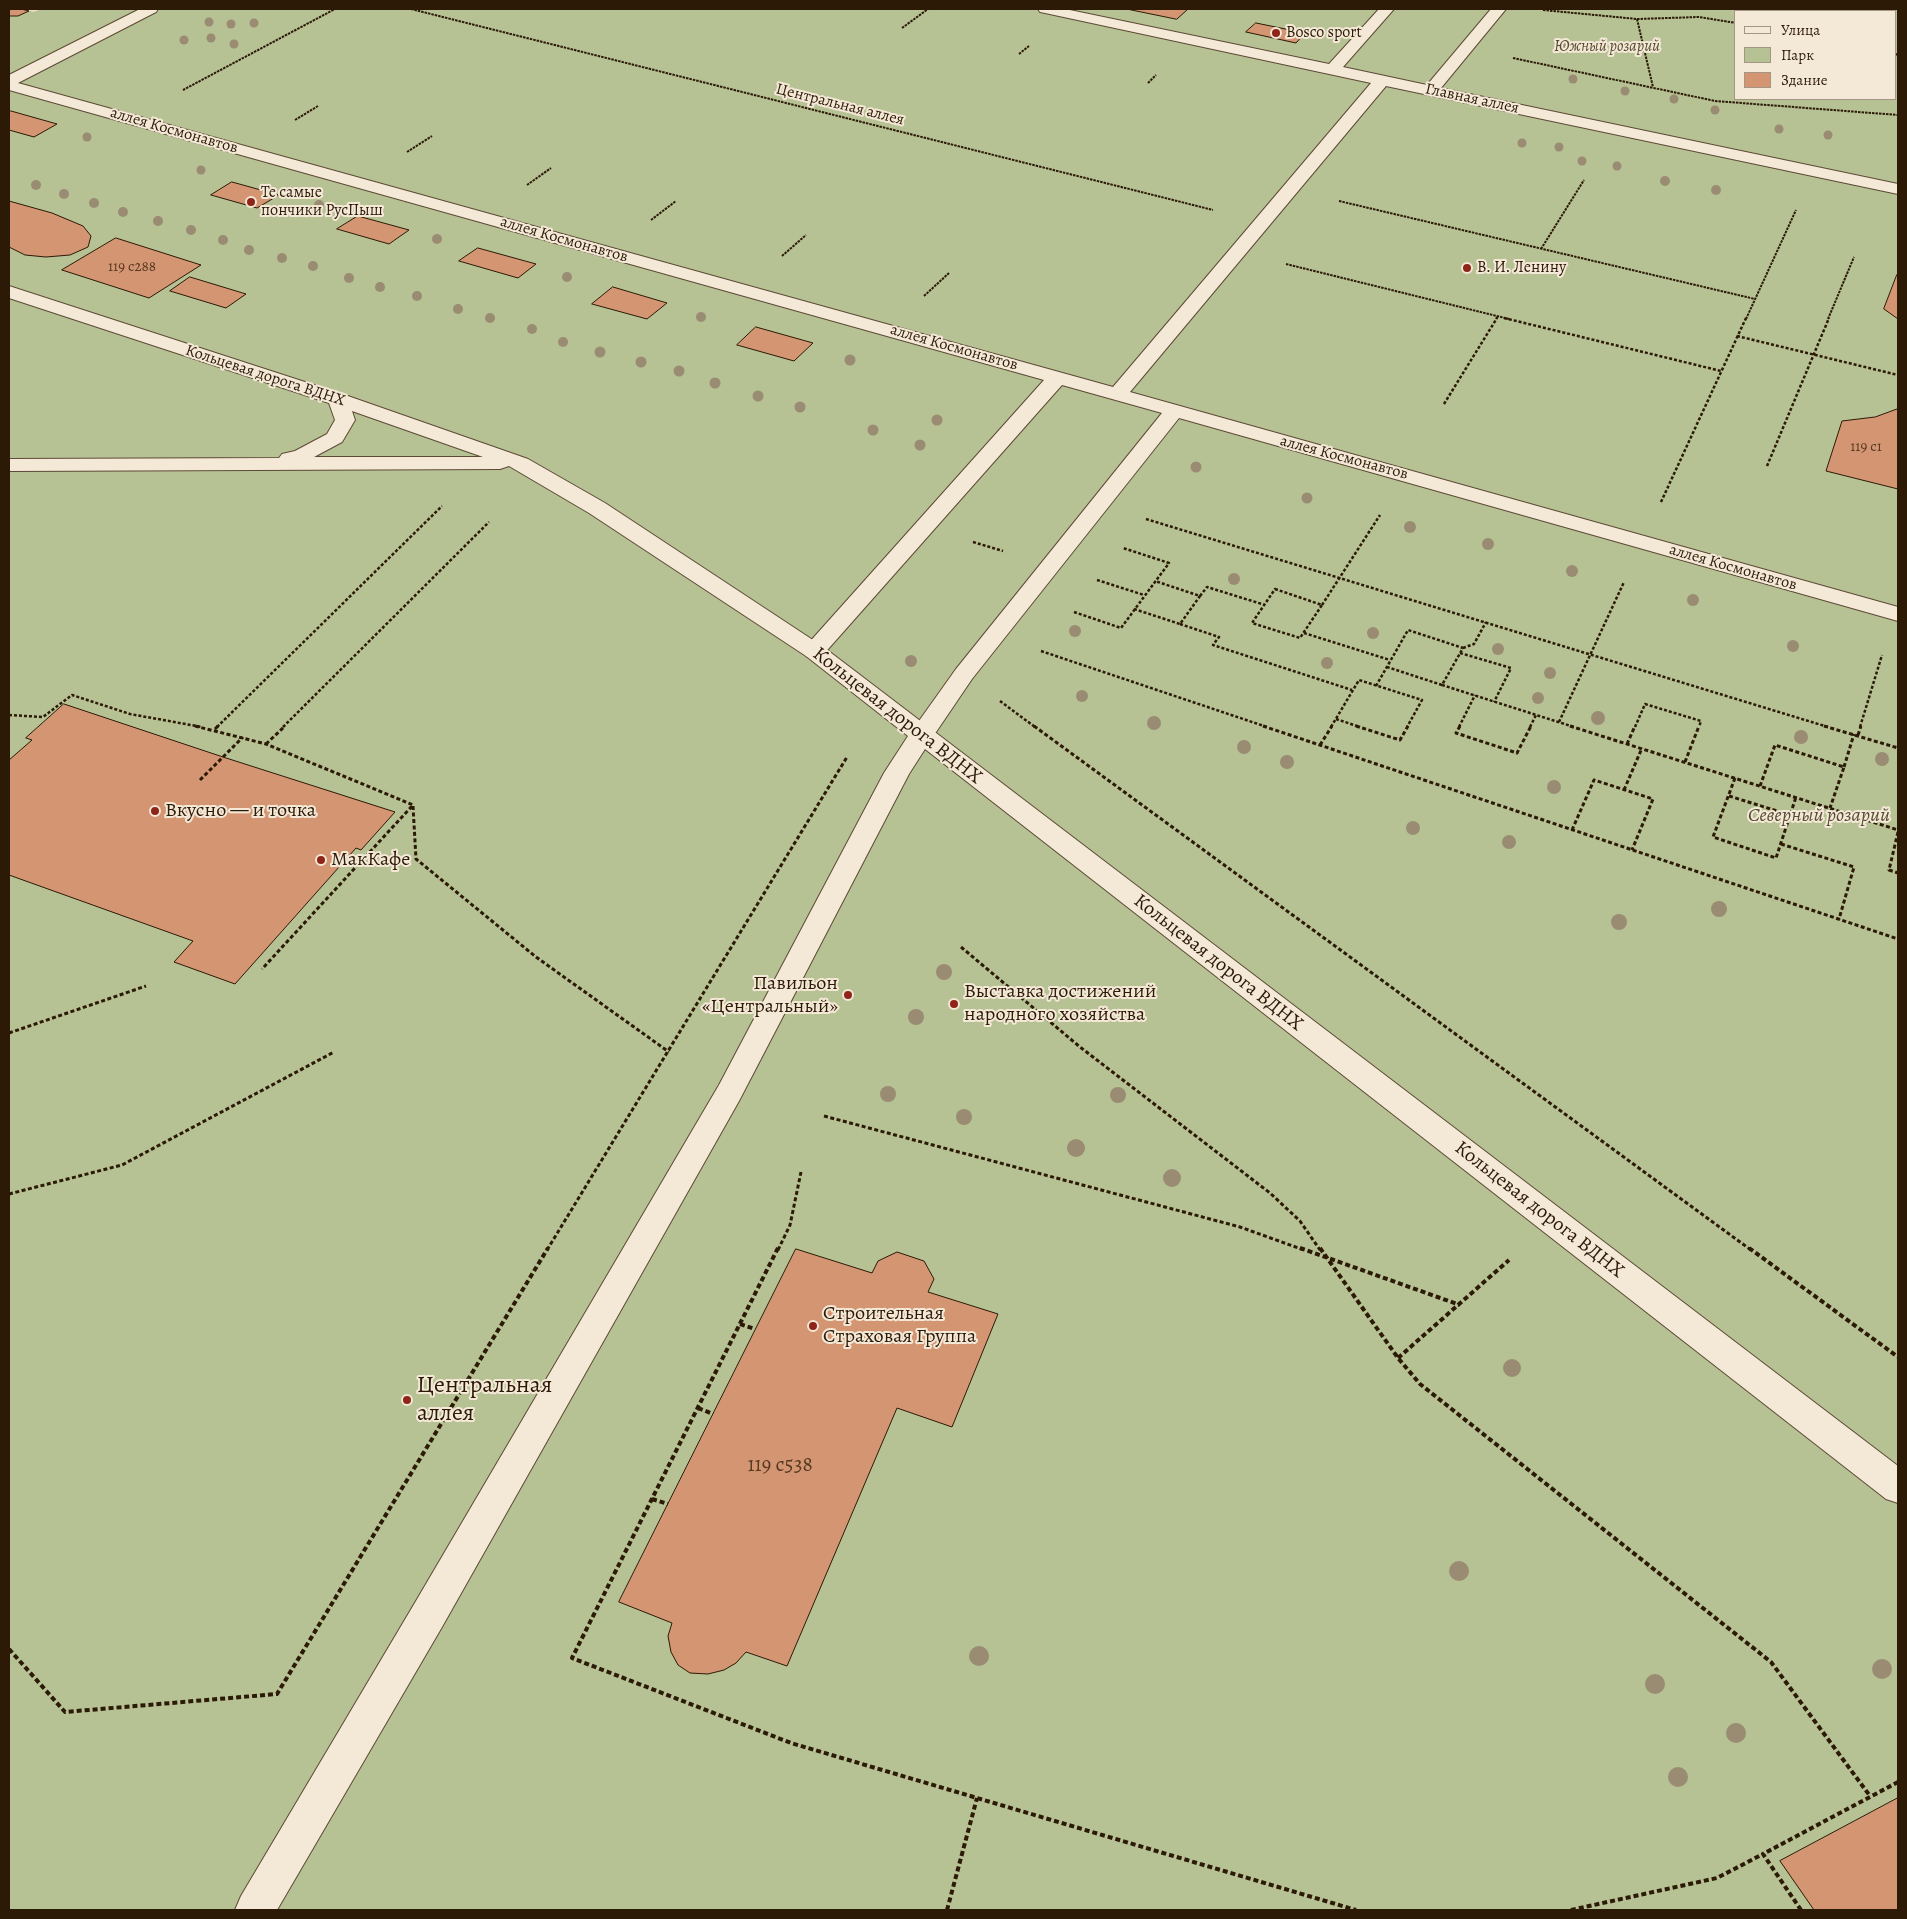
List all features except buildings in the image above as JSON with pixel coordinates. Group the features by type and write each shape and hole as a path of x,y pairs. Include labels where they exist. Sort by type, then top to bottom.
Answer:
{"street":[{"path":"9,81 151,9"},
{"name":"Главная аллея","path":"1045,9 1898,189"},
{"path":"1332,69 1387,9"},
{"path":"1431,90 1499,9"},
{"path":"1117,395 1382,80"},
{"name":"аллея Космонавтов","path":"9,85 1405,474 1897,614"},
{"name":"Кольцевая дорога ВДНХ","path":"9,292 338,399 521,463 597,508 814,651 1898,1487"},
{"path":"814,651 1056,378"},
{"path":"253,464 301,456 335,438 345,420 338,399"},
{"path":"255,1910 434,1606 724,1102 897,773 964,674 1174,411"},
{"path":"9,465 521,463"}],"path":[{"path":"131,119 335,9"},
{"name":"Центральная аллея","path":"411,9 1262,222"},
{"path":"902,28 928,9"},
{"path":"1542,10 1637,19 1699,17 1734,23"},
{"path":"1637,19 1653,87"},
{"path":"1466,49 1715,101 1898,115"},
{"path":"1558,722 1814,171"},
{"path":"1541,249 1584,180"},
{"path":"1290,190 1755,298"},
{"path":"1237,252 1721,371"},
{"path":"1767,466 1854,257"},
{"path":"1444,404 1498,316"},
{"path":"1738,336 1898,375"},
{"path":"214,729 441,509 458,464"},
{"path":"1322,605 1275,590 1252,623 1300,638 1304,633 1322,605 1340,577 1405,474"},
{"path":"1100,504 1898,748"},
{"path":"266,744 489,522"},
{"path":"1026,597 1120,628 1169,562 1077,534"},
{"path":"1155,581 1200,596"},
{"path":"1180,624 1207,587 1265,605"},
{"path":"1134,609 1219,637 1213,645 1352,690"},
{"path":"1858,735 1897,614"},
{"path":"1376,686 1408,630 1463,648 1474,644 1486,622"},
{"path":"1304,633 1390,660"},
{"path":"995,636 1898,939"},
{"path":"1442,685 1463,648"},
{"path":"1460,653 1511,668 1494,702"},
{"path":"1386,668 1898,831 1888,870 1898,873"},
{"path":"964,674 1898,1357"},
{"path":"1320,745 1359,680 1422,700 1400,740 1336,720"},
{"path":"9,715 43,718 72,695 130,714 214,729 266,744 413,805"},
{"path":"1475,696 1456,733 1517,753 1536,715"},
{"path":"1627,744 1644,704 1701,721 1685,762"},
{"path":"1830,808 1854,734"},
{"path":"200,780 243,737"},
{"path":"1760,786 1775,746 1844,767"},
{"path":"1624,790 1642,748"},
{"path":"9,1649 65,1712 277,1694 851,750"},
{"path":"1735,778 1714,837 1776,858 1796,797"},
{"path":"1572,830 1594,780 1653,799 1632,850"},
{"path":"1729,796 1790,815"},
{"path":"262,969 413,805"},
{"path":"413,805 416,859 536,957 669,1052"},
{"path":"1781,844 1854,867 1839,919"},
{"path":"961,947 1080,1047 1270,1193 1300,1221 1398,1358 1420,1384 1771,1662 1870,1796"},
{"path":"9,1033 146,986"},
{"path":"9,1194 122,1165 334,1052"},
{"path":"824,1116 1240,1227 1460,1305"},
{"path":"801,1172 790,1225 572,1658 791,1743 1356,1910"},
{"path":"1398,1358 1509,1260"},
{"path":"740,1324 755,1329"},
{"path":"698,1408 713,1414"},
{"path":"652,1499 668,1504"},
{"path":"1570,1910 1717,1878 1898,1782"},
{"path":"947,1910 977,1798"},
{"path":"1763,1854 1801,1910"}],"green space":[{"name":"Выставка достижений народного хозяйства","path":"9,9 34,12 41,9 1898,9 1898,1910 9,1910"}],"place":[{"name":"Bosco sport","path":"1276,33"},
{"name":"Те самые пончики РусПыш","path":"251,202"},
{"name":"В. И. Ленину","path":"1467,268"},
{"name":"Вкусно — и точка","path":"155,811"},
{"name":"МакКафе","path":"321,860"},
{"name":"Павильон «Центральный»","path":"848,995"},
{"name":"Выставка достижений народного хозяйства","path":"954,1004"},
{"name":"Строительная Страховая Группа","path":"813,1326"},
{"name":"Центральная аллея","path":"407,1400"}],"park label":[{"name":"Южный розарий","path":"1607,47"},
{"name":"Северный розарий","path":"1819,816"}]}
